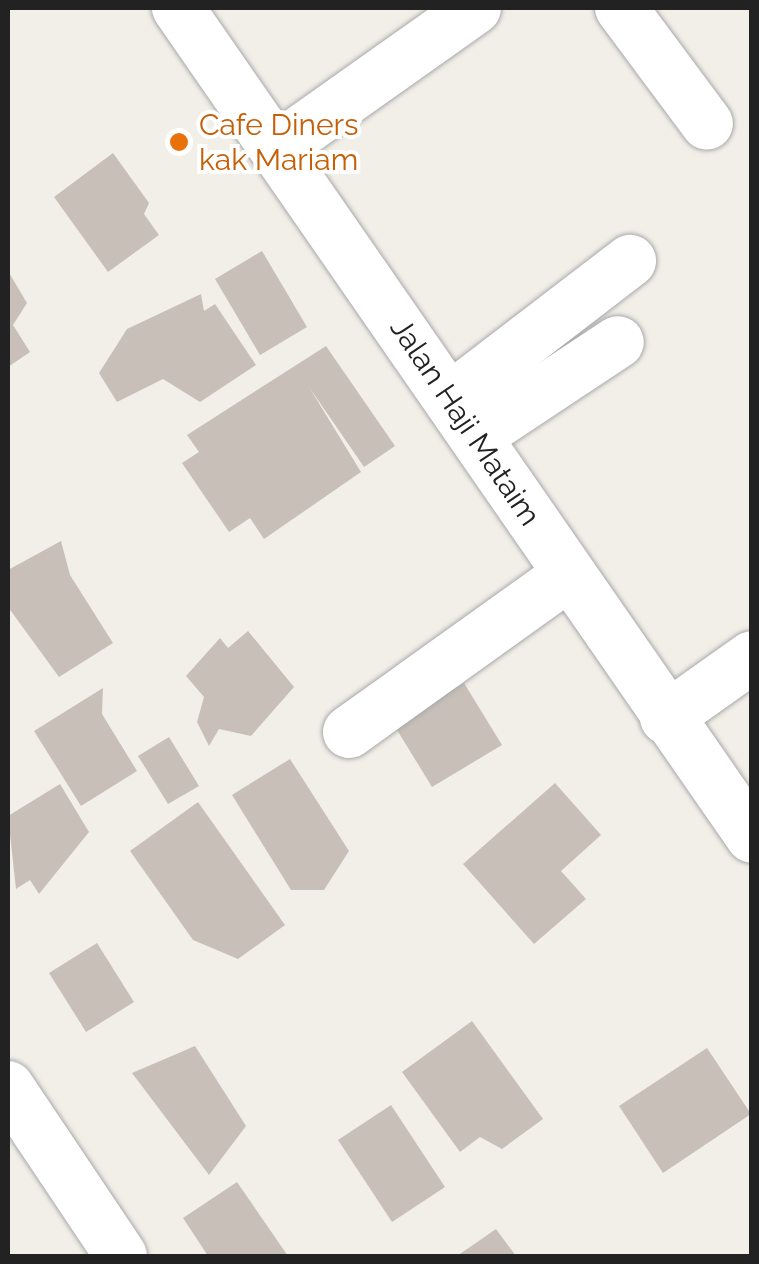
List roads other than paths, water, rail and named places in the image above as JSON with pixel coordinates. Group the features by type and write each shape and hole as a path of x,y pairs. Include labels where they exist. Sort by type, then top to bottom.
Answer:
{"street":[{"name":"Jalan Haji Mataim","path":"178,8 279,147 666,718 752,837"},
{"path":"279,147 476,8"},
{"path":"621,8 707,124"},
{"path":"463,418 630,261"},
{"path":"463,418 618,342"},
{"path":"348,732 568,575"},
{"path":"666,718 752,657"},
{"path":"8,1087 105,1251"}],"place":[{"name":"Cafe Diners kak Mariam","path":"179,142"}]}
